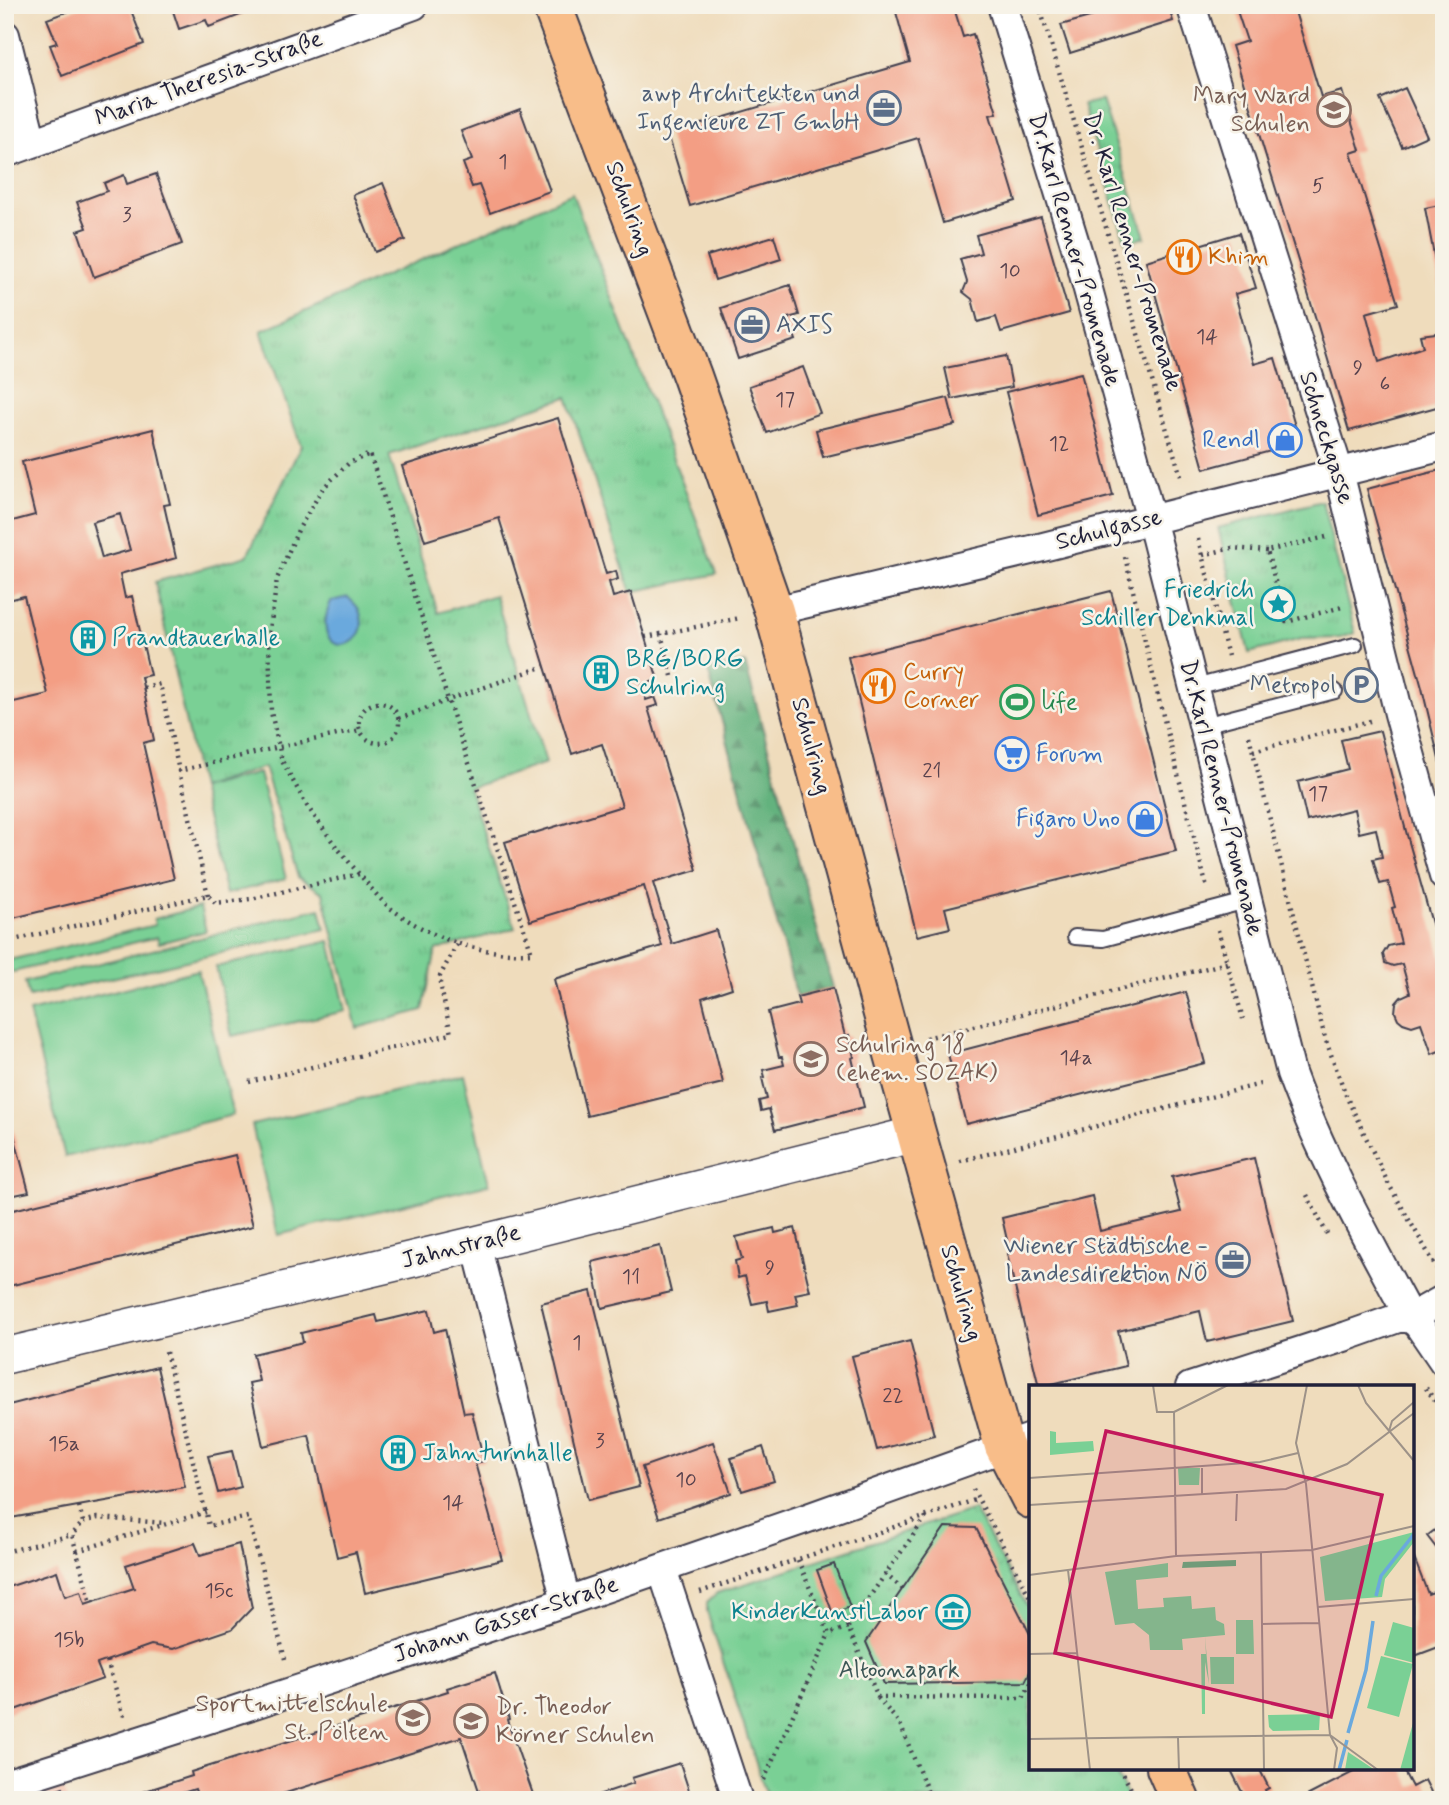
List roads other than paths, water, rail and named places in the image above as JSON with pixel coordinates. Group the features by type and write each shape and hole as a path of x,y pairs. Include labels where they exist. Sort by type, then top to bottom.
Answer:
{"main road":[{"name":"Schulring","path":"552,5 692,376 774,611 921,1152 1017,1442 1029,1491"},
{"path":"1167,1770 1180,1800"}],"street":[{"name":"Maria Theresia-Straße","path":"5,153 414,5"},
{"name":"Dr.Karl Renner-Promenade","path":"1002,5 1080,260 1195,687 1246,901 1291,1073 1346,1199 1410,1318 1418,1324 1444,1362"},
{"name":"Schneckgasse","path":"1191,5 1339,472 1399,713 1444,876"},
{"path":"5,35 32,143"},
{"name":"Schulgasse","path":"774,611 1031,550 1444,446"},
{"name":"Jahnstraße","path":"5,1356 476,1244 921,1152"},
{"path":"476,1244 566,1601"},
{"path":"1196,1385 1398,1318 1410,1318 1444,1299"},
{"name":"Johann Gasser-Straße","path":"5,1784 662,1569 1017,1442"},
{"path":"662,1569 749,1793"}],"lane":[{"path":"1195,687 1355,645"},
{"path":"1204,725 1335,691"},
{"path":"1074,937 1103,939 1246,901"}],"water":[{"path":"348,597 358,608 362,623 360,633 354,641 338,644 330,640 326,631 326,615 331,601"}],"place":[{"name":"awp Architekten und Ingenieure ZT GmbH","path":"884,108"},
{"name":"Mary Ward Schulen","path":"1334,110"},
{"name":"Khim","path":"1184,257"},
{"name":"AXIS","path":"752,325"},
{"name":"Rendl","path":"1285,440"},
{"name":"Friedrich Schiller Denkmal","path":"1278,604"},
{"name":"Prandtauerhalle","path":"88,638"},
{"name":"BRG/BORG Schulring","path":"601,673"},
{"name":"Metropol","path":"1361,685"},
{"name":"Curry Corner","path":"878,686"},
{"name":"life","path":"1017,702"},
{"name":"Forum","path":"1012,754"},
{"name":"Figaro Uno","path":"1145,819"},
{"name":"Schulring 18 (ehem. SOZAK)","path":"811,1059"},
{"name":"Wiener Städtische - Landesdirektion NÖ","path":"1233,1260"},
{"name":"Jahnturnhalle","path":"398,1453"},
{"name":"KinderKunstLabor","path":"953,1612"},
{"name":"Sportmittelschule St. Pölten","path":"413,1718"},
{"name":"Dr. Theodor Körner Schulen","path":"471,1721"}],"park label":[{"name":"Altoonapark","path":"899,1670"}]}
